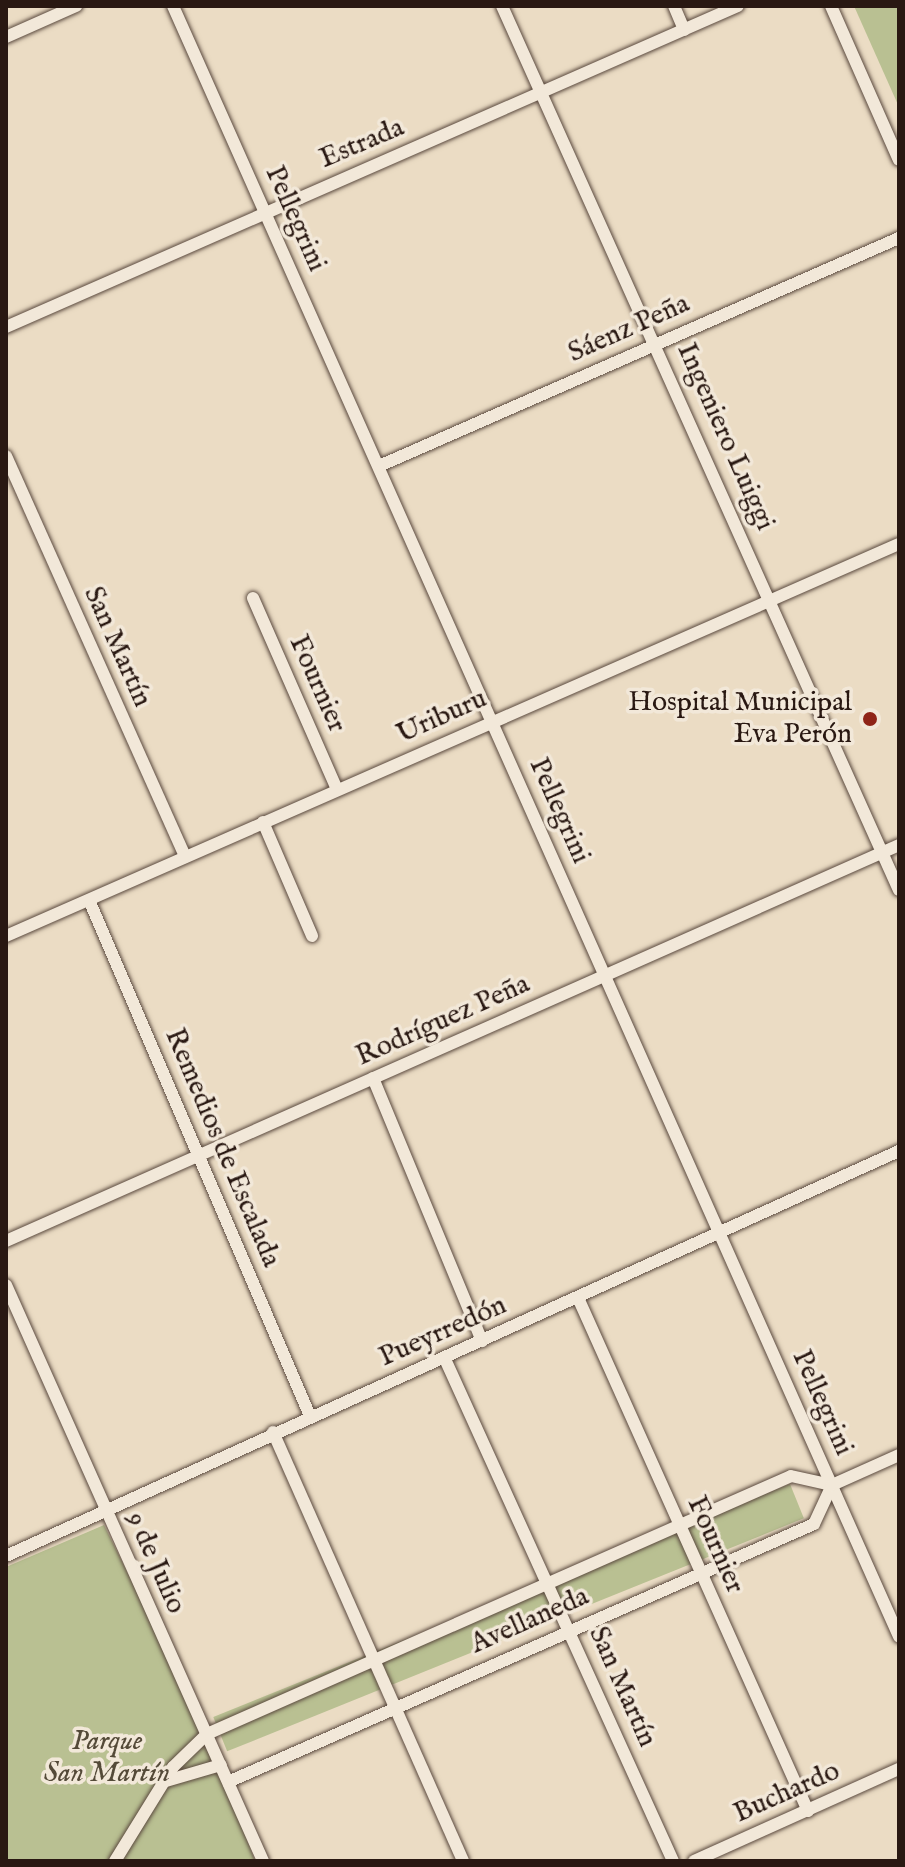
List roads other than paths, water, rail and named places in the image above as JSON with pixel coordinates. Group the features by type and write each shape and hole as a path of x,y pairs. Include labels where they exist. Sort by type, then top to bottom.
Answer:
{"street":[{"path":"6,37 76,6"},
{"name":"Pellegrini","path":"173,6 899,1637"},
{"name":"Ingeniero Luiggi","path":"502,6 540,94 658,343 899,890"},
{"path":"674,6 684,30"},
{"name":"Estrada","path":"6,327 738,6"},
{"path":"831,6 899,160"},
{"name":"Sáenz Peña","path":"379,466 899,238"},
{"name":"San Martín","path":"6,456 185,857"},
{"name":"Uriburu","path":"6,936 770,597 899,544"},
{"name":"Fournier","path":"253,598 337,789"},
{"path":"263,822 312,936"},
{"name":"Rodríguez Peña","path":"6,1241 899,845"},
{"name":"Remedios de Escalada","path":"89,900 310,1416"},
{"path":"373,1078 482,1341"},
{"name":"Pueyrredón","path":"6,1556 273,1432 579,1300 719,1231 899,1151"},
{"name":"9 de Julio","path":"6,1285 263,1861"},
{"name":"Fournier","path":"579,1300 808,1811"},
{"name":"San Martín","path":"445,1359 571,1629 673,1861"},
{"path":"273,1432 463,1861"},
{"path":"832,1485 899,1455"},
{"name":"Avellaneda","path":"207,1734 791,1476 832,1485 814,1524 228,1782"},
{"path":"115,1861 163,1782 207,1734"},
{"path":"163,1782 221,1765"},
{"name":"Buchardo","path":"694,1861 899,1769"}],"place":[{"name":"Hospital Municipal Eva Perón","path":"870,719"}],"park label":[{"name":"Parque San Martín","path":"107,1758"}]}
